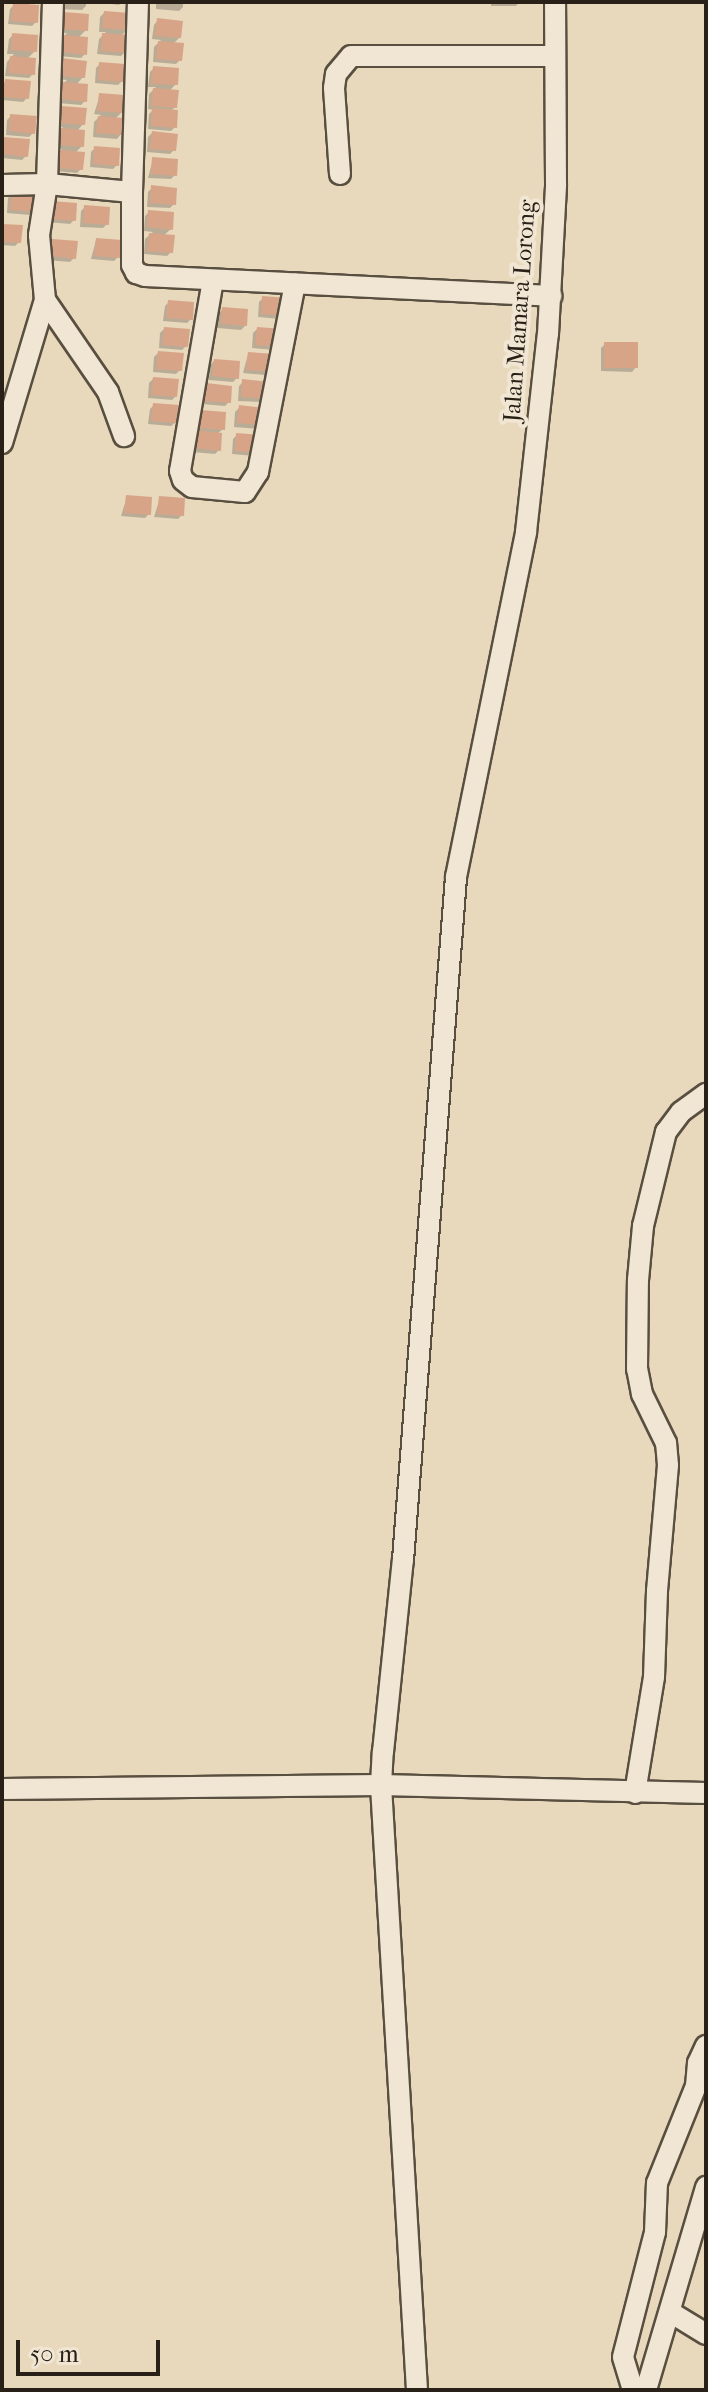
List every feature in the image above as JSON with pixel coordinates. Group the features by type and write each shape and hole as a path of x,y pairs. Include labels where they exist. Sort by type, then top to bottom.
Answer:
{"street":[{"path":"2,443 45,300 39,235 47,184 53,2"},
{"path":"138,2 132,192 132,265 136,273 213,280 552,296"},
{"name":"Jalan Mamara Lorong","path":"417,2390 381,1785 403,1560 456,877 526,532 552,296 555,2"},
{"path":"340,174 334,88 336,74 351,56 555,56"},
{"path":"2,185 47,184 132,192"},
{"path":"213,280 180,471 183,480 192,487 245,492 258,472 295,284"},
{"path":"45,300 108,392 124,436"},
{"path":"635,1793 654,1677 657,1591 668,1465 666,1443 642,1394 637,1369 638,1280 643,1226 666,1132 681,1112 706,1094"},
{"path":"2,1789 262,1789 381,1785 706,1793"},
{"path":"633,2390 623,2357 655,2232 657,2183 696,2086 698,2063 706,2046"},
{"path":"646,2390 706,2189"},
{"path":"670,2312 706,2334"}],"building":[{"path":"13,3 39,5 38,23 11,21"},
{"path":"104,11 130,13 129,30 102,28"},
{"path":"63,12 89,14 88,31 62,29"},
{"path":"157,18 183,21 181,38 155,36"},
{"path":"12,33 38,35 37,52 11,50"},
{"path":"102,33 128,35 127,53 101,51"},
{"path":"62,35 88,37 87,55 61,52"},
{"path":"158,41 184,43 182,61 156,59"},
{"path":"10,56 36,58 35,75 8,73"},
{"path":"61,58 87,61 85,78 59,76"},
{"path":"99,62 125,64 124,82 98,80"},
{"path":"153,66 179,68 178,85 151,84"},
{"path":"5,79 31,81 29,99 3,97"},
{"path":"62,82 88,84 87,102 61,99"},
{"path":"153,88 179,90 177,108 151,106"},
{"path":"99,93 125,95 124,113 97,111"},
{"path":"61,106 87,108 85,125 59,123"},
{"path":"152,108 178,110 177,128 151,126"},
{"path":"10,114 37,116 35,134 9,131"},
{"path":"98,116 124,118 123,135 96,133"},
{"path":"59,128 85,130 84,147 58,145"},
{"path":"152,131 178,134 176,151 150,149"},
{"path":"3,137 30,139 28,157 2,154"},
{"path":"94,146 120,148 119,166 93,164"},
{"path":"58,150 85,152 83,170 57,168"},
{"path":"152,157 178,159 177,176 151,174"},
{"path":"151,185 177,188 176,205 150,203"},
{"path":"12,192 38,194 36,212 10,210"},
{"path":"51,201 77,203 76,221 50,219"},
{"path":"84,205 110,207 109,225 83,223"},
{"path":"148,210 174,212 173,230 147,227"},
{"path":"2,224 23,225 21,243 2,242"},
{"path":"149,233 175,235 173,253 147,251"},
{"path":"96,238 122,240 120,258 94,256"},
{"path":"52,239 78,241 76,259 50,256"},
{"path":"262,296 288,298 287,316 261,314"},
{"path":"168,300 194,302 193,320 166,318"},
{"path":"222,307 248,309 247,326 221,324"},
{"path":"164,327 190,329 188,347 162,345"},
{"path":"257,327 283,329 281,347 255,345"},
{"path":"604,342 638,342 638,368 604,368"},
{"path":"158,351 184,353 182,371 156,369"},
{"path":"248,352 274,354 272,372 246,370"},
{"path":"214,359 240,361 239,379 212,376"},
{"path":"153,377 179,379 177,397 151,395"},
{"path":"242,379 269,382 267,399 241,397"},
{"path":"206,383 232,386 231,403 204,401"},
{"path":"153,403 179,405 177,423 151,421"},
{"path":"239,405 265,408 264,425 237,423"},
{"path":"200,410 226,412 225,430 199,428"},
{"path":"196,430 222,433 221,451 195,448"},
{"path":"236,433 262,435 261,453 235,451"},
{"path":"126,495 152,497 151,515 124,513"},
{"path":"159,496 185,498 184,516 157,514"}]}
